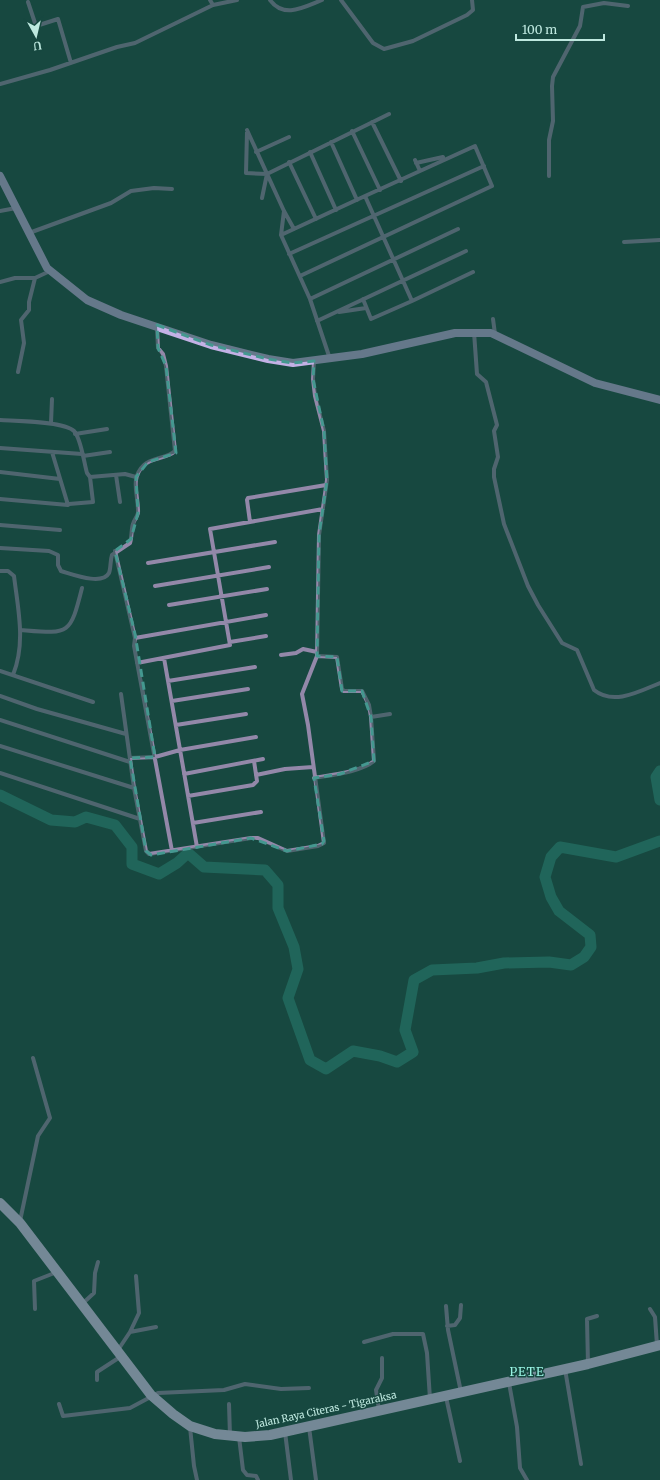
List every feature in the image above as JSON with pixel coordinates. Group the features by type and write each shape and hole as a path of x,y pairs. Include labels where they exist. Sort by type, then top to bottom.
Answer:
{"main road":[{"name":"Jalan Raya Citeras - Tigaraksa","path":"0,1203 20,1223 151,1395 190,1426 205,1431 234,1436 258,1436 285,1432 588,1364 659,1345"}],"street":[{"path":"210,0 213,5"},
{"path":"0,84 117,47 135,44 213,5 237,0"},
{"path":"270,0 277,8 289,11 322,0"},
{"path":"341,0 373,43 384,49 414,41 468,16 472,10 472,0"},
{"path":"549,176 549,140 553,121 553,77 580,26 583,7 604,1 628,6"},
{"path":"28,2 36,26 58,19 71,62"},
{"path":"294,229 284,211 267,174 256,152 247,130 246,173 267,174 389,114"},
{"path":"372,122 401,180"},
{"path":"352,131 380,190"},
{"path":"256,152 289,137"},
{"path":"330,142 357,200"},
{"path":"281,235 450,156 475,146 493,184 490,189 300,276"},
{"path":"310,152 336,210"},
{"path":"420,171 416,161 450,156"},
{"path":"290,162 316,219"},
{"path":"289,254 484,166"},
{"path":"262,198 267,174"},
{"path":"0,176 43,262 50,271 87,300 121,315 157,325 211,344 268,359 293,363 362,354 454,333 486,332 495,335 564,370 595,383 660,400"},
{"path":"29,233 111,203 131,191 154,188 172,189"},
{"path":"365,196 412,301"},
{"path":"0,212 16,208"},
{"path":"284,211 281,235 310,299 330,359"},
{"path":"310,299 458,229"},
{"path":"624,242 660,240"},
{"path":"317,321 466,251"},
{"path":"0,282 15,278 35,278 50,271"},
{"path":"363,299 372,319 473,272"},
{"path":"18,372 24,343 21,320 29,310 28,302 35,278"},
{"path":"334,313 366,308"},
{"path":"493,319 495,335"},
{"path":"0,548 54,552 58,555 58,565 61,571 94,579 105,578 108,575 110,558 131,539 133,524 138,513 134,487 136,477 143,466 157,458 173,454 175,448 166,366 163,354 158,348 157,325"},
{"path":"474,332 477,374 486,382 497,426 494,434 498,457 494,469 499,504 504,524 509,533 528,586 562,643 577,650 594,690 599,694 607,697 624,696 660,683"},
{"path":"121,694 134,788 147,853 153,855 251,838 258,838 287,851 322,844 324,841 314,778 308,725 302,694 317,654 319,535 326,485 324,431 315,396 313,379 314,361"},
{"path":"51,423 52,399"},
{"path":"0,420 51,423 68,427 76,434 87,473 90,477 93,502 69,504 64,506 0,499"},
{"path":"76,434 107,428"},
{"path":"0,448 83,455 110,452"},
{"path":"52,452 69,504"},
{"path":"0,472 60,479"},
{"path":"90,477 125,474 136,477"},
{"path":"116,475 120,502"},
{"path":"250,522 248,498 326,485"},
{"path":"137,662 226,647 230,645 210,529 323,509"},
{"path":"0,525 60,530"},
{"path":"148,563 275,542"},
{"path":"116,551 135,638 134,646 172,851"},
{"path":"155,586 269,567"},
{"path":"0,571 8,571 14,576 21,630 20,652 13,675"},
{"path":"21,630 54,633 68,626 74,618 82,588"},
{"path":"169,605 267,589"},
{"path":"135,638 266,615"},
{"path":"230,642 266,636"},
{"path":"281,655 296,653 302,649 317,654 337,657 342,689 344,691 362,691 369,705 374,761 365,766 340,774 314,778"},
{"path":"164,658 197,847"},
{"path":"168,681 255,667"},
{"path":"0,671 93,702"},
{"path":"172,701 248,689"},
{"path":"0,696 37,709 126,734"},
{"path":"176,725 246,714"},
{"path":"371,717 390,714"},
{"path":"0,720 130,760 154,757 180,750 256,736"},
{"path":"0,746 134,788"},
{"path":"184,774 263,759"},
{"path":"188,796 253,785 257,780 254,761"},
{"path":"256,775 285,768 313,767"},
{"path":"0,773 140,819"},
{"path":"193,823 261,812"},
{"path":"20,1223 38,1136 50,1118 33,1058"},
{"path":"82,1304 94,1293 95,1273 98,1262"},
{"path":"35,1309 34,1281 57,1272"},
{"path":"98,1380 97,1372 119,1354 138,1313 136,1276"},
{"path":"447,1326 455,1325 458,1322 461,1305"},
{"path":"446,1306 447,1326 461,1392"},
{"path":"650,1309 655,1317 659,1345"},
{"path":"588,1364 587,1319 597,1316"},
{"path":"130,1332 156,1327"},
{"path":"364,1342 393,1334 423,1334 427,1353 430,1399"},
{"path":"379,1411 376,1390 382,1378 382,1358"},
{"path":"565,1369 582,1464"},
{"path":"509,1381 518,1426 520,1468 527,1480"},
{"path":"60,1404 63,1416 130,1408 137,1406 151,1395 224,1390 245,1384 281,1389 309,1388"},
{"path":"446,1396 460,1461"},
{"path":"229,1404 234,1436 243,1470 247,1474 256,1476 258,1480"},
{"path":"190,1426 194,1466 198,1480"},
{"path":"309,1426 316,1480"},
{"path":"285,1432 291,1480"}],"highlighted area":[{"path":"157,325 211,345 268,359 293,363 314,361 313,379 324,431 327,480 319,535 317,656 337,657 342,691 362,691 371,717 374,761 340,774 314,778 324,841 322,844 287,851 251,838 151,855 146,851 130,758 155,757 135,634 115,551 131,539 138,513 136,477 148,462 176,453 166,366 158,348"}],"waterway":[{"path":"660,771 656,777 660,800"},
{"path":"0,795 51,820 75,822 86,817 115,825 132,847 132,864 159,874 177,863 188,853 204,867 265,870 278,885 278,908 294,947 298,969 288,998 310,1060 326,1069 353,1051 380,1056 397,1062 413,1052 405,1030 414,980 432,970 477,968 504,963 549,962 571,965 584,957 591,947 590,935 559,911 551,897 545,877 551,857 560,847 616,857 660,841"}],"district":[{"name":"PETE","path":"527,1372"}]}
